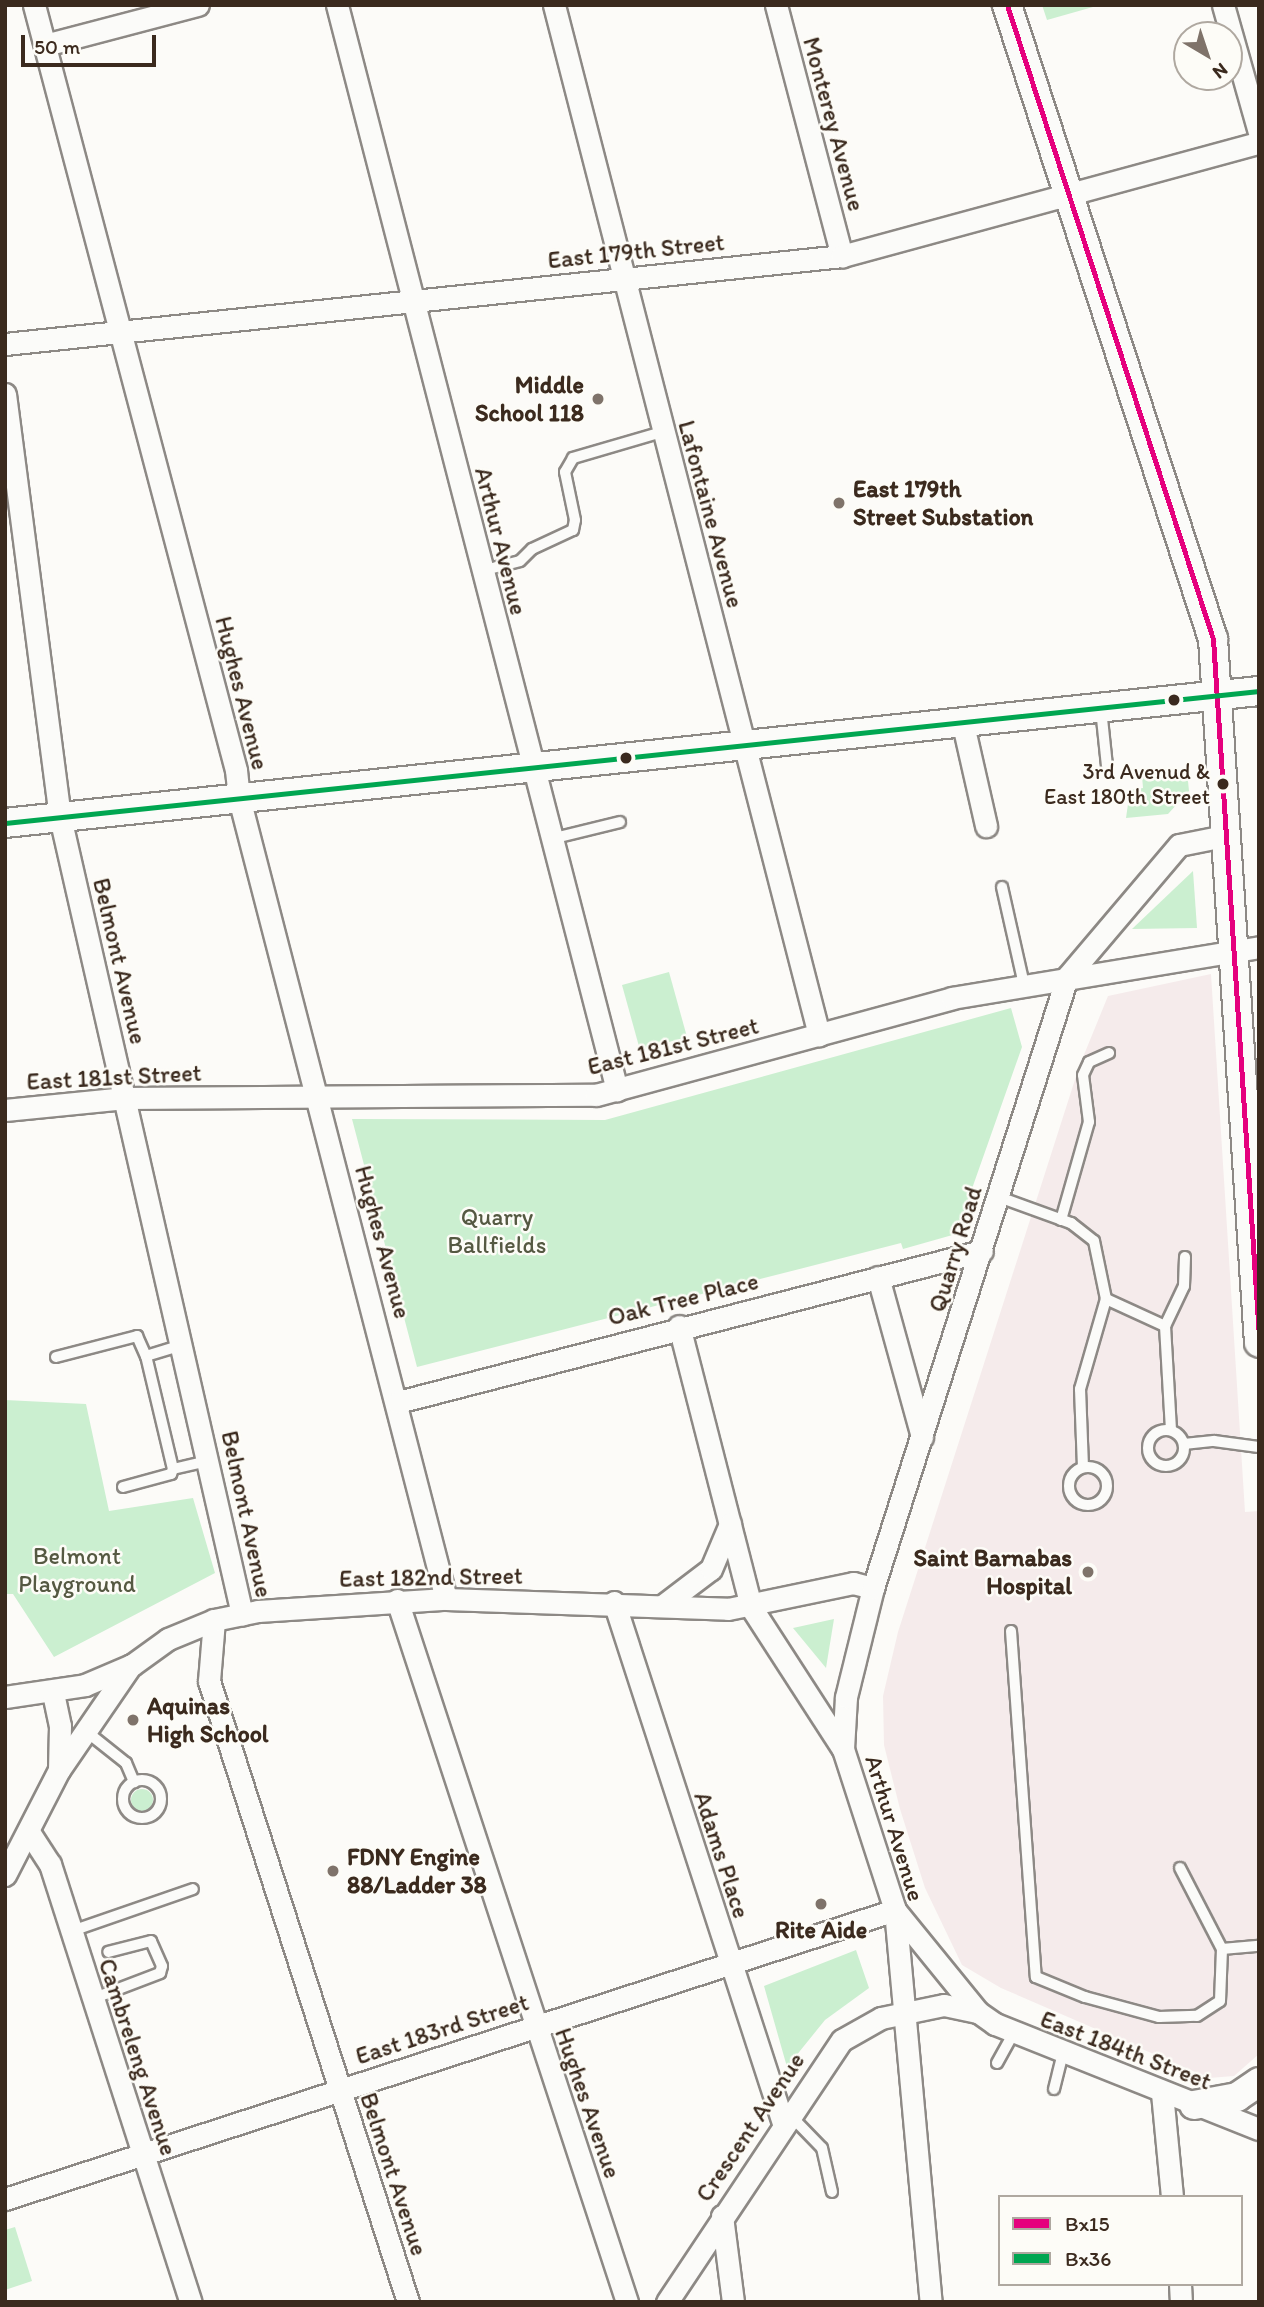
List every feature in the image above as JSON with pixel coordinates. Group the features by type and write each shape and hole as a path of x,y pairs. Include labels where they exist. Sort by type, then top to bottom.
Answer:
{"main road":[{"path":"1007,5 1204,608 1215,653 1224,836 1245,948 1259,1342"},
{"path":"5,823 962,720 1259,691"},
{"path":"1194,2105 1237,2097 1259,2082"}],"street":[{"name":"Hughes Avenue","path":"34,5 236,769 239,798 398,1402 446,1599"},
{"path":"45,45 198,5"},
{"name":"Arthur Avenue","path":"337,5 617,1090"},
{"name":"Lafontaine Avenue","path":"554,5 819,1035"},
{"name":"Monterey Avenue","path":"776,5 842,256"},
{"path":"1223,5 1259,132"},
{"name":"East 179th Street","path":"5,344 842,256 1259,143"},
{"name":"Belmont Avenue","path":"5,394 15,553 60,817 183,1346 242,1614"},
{"path":"962,720 986,826"},
{"name":"Quarry Road","path":"843,1748 846,1697 873,1588 1067,977 1179,845 1224,836"},
{"name":"East 181st Street","path":"5,1110 125,1098 573,1097 617,1090 952,998 1245,948"},
{"name":"Oak Tree Place","path":"398,1402 679,1326 982,1251"},
{"path":"878,1277 922,1439"},
{"name":"Arthur Avenue","path":"679,1326 751,1607 843,1748 895,1910 931,2302"},
{"path":"662,1606 711,1569 730,1524"},
{"name":"East 182nd Street","path":"5,1697 53,1692 132,1665 168,1639 214,1620 242,1614 397,1600 446,1599 751,1607 853,1583 873,1588"},
{"name":"Hughes Avenue","path":"397,1600 534,2026 627,2302"},
{"name":"Adams Place","path":"614,1602 729,1963 786,2119"},
{"name":"Belmont Avenue","path":"214,1620 209,1681 408,2302"},
{"path":"5,1874 59,1770 132,1665"},
{"path":"53,1692 60,1726 59,1770"},
{"name":"Cambreleng Avenue","path":"29,1832 50,1864 69,1932 191,2302"},
{"name":"East 183rd Street","path":"5,2199 895,1910"},
{"name":"East 184th Street","path":"895,1910 978,2012 1013,2034 1259,2129"},
{"name":"East 184th Street","path":"903,2014 944,2005 978,2012"},
{"name":"Crescent Avenue","path":"667,2302 786,2119 842,2040 868,2022 903,2014"},
{"path":"1162,2092 1172,2195"},
{"path":"722,2216 733,2302"}],"lane":[{"path":"481,571 520,562 532,549 573,530 575,520 565,472 573,458 662,432"},
{"path":"1101,706 1107,766"},
{"path":"551,839 620,822"},
{"path":"1002,887 1024,985"},
{"path":"1061,1220 1088,1122 1083,1075 1089,1062 1109,1052"},
{"path":"999,1197 1061,1220 1094,1241 1105,1299 1080,1389 1083,1467"},
{"path":"1184,1444 1171,1430 1165,1326 1184,1286 1185,1257"},
{"path":"1105,1299 1165,1326"},
{"path":"56,1357 137,1336 146,1356 173,1469 171,1475 123,1487"},
{"path":"146,1356 183,1346"},
{"path":"1171,1430 1159,1431 1150,1440 1148,1452 1155,1463 1167,1466 1179,1462 1184,1444"},
{"path":"1184,1444 1214,1441 1259,1447"},
{"path":"173,1469 209,1460"},
{"path":"1011,1631 1036,1977 1085,1997 1159,2017 1197,2016 1220,2001 1222,1949 1180,1868"},
{"path":"87,1732 126,1763 134,1782"},
{"path":"69,1932 193,1889"},
{"path":"92,1999 153,1977 162,1966 151,1941 108,1952"},
{"path":"1222,1949 1259,1946"},
{"path":"997,2063 1013,2034"},
{"path":"1054,2088 1063,2054"},
{"path":"786,2119 822,2148 832,2192"}],"shaded area":[{"name":"Saint Barnabas Hospital","path":"1211,974 1245,1512 1259,1511 1259,2054 1234,2076 1209,2078 1001,1988 962,1965 925,1888 900,1809 884,1745 883,1696 898,1632 1079,1067 1108,996"}],"green space":[{"path":"1042,5 1100,5 1047,20"},
{"path":"1187,771 1189,791 1168,814 1126,818 1130,790 1143,788 1142,776"},
{"path":"1193,871 1197,928 1132,929"},
{"path":"669,972 687,1037 640,1050 622,985"},
{"name":"Quarry Ballfields","path":"1011,1008 1022,1047 956,1234 903,1249 901,1243 417,1367 352,1119 605,1120"},
{"name":"Belmont Playground","path":"5,1400 86,1404 109,1511 193,1498 215,1573 54,1657 13,1594 5,1594"},
{"path":"834,1619 826,1668 793,1628"},
{"path":"142,1789 150,1792 153,1800 150,1808 142,1811 134,1808 131,1800 134,1792"},
{"path":"856,1950 869,1988 825,2020 787,2067 764,1986"},
{"path":"15,2227 32,2281 5,2290 5,2230"}],"transit line":[{"name":"Bx15","path":"1007,5 1213,639 1259,1338"},
{"name":"Bx36","path":"5,823 1259,691"}],"place":[{"name":"Middle School 118","path":"598,399"},
{"name":"East 179th Street Substation","path":"839,503"},
{"name":"3rd Avenud & East 180th Street","path":"1223,784"},
{"name":"Saint Barnabas Hospital","path":"1088,1572"},
{"name":"Aquinas High School","path":"133,1720"},
{"name":"FDNY Engine 88/Ladder 38","path":"333,1871"},
{"name":"Rite Aide","path":"821,1904"}]}
